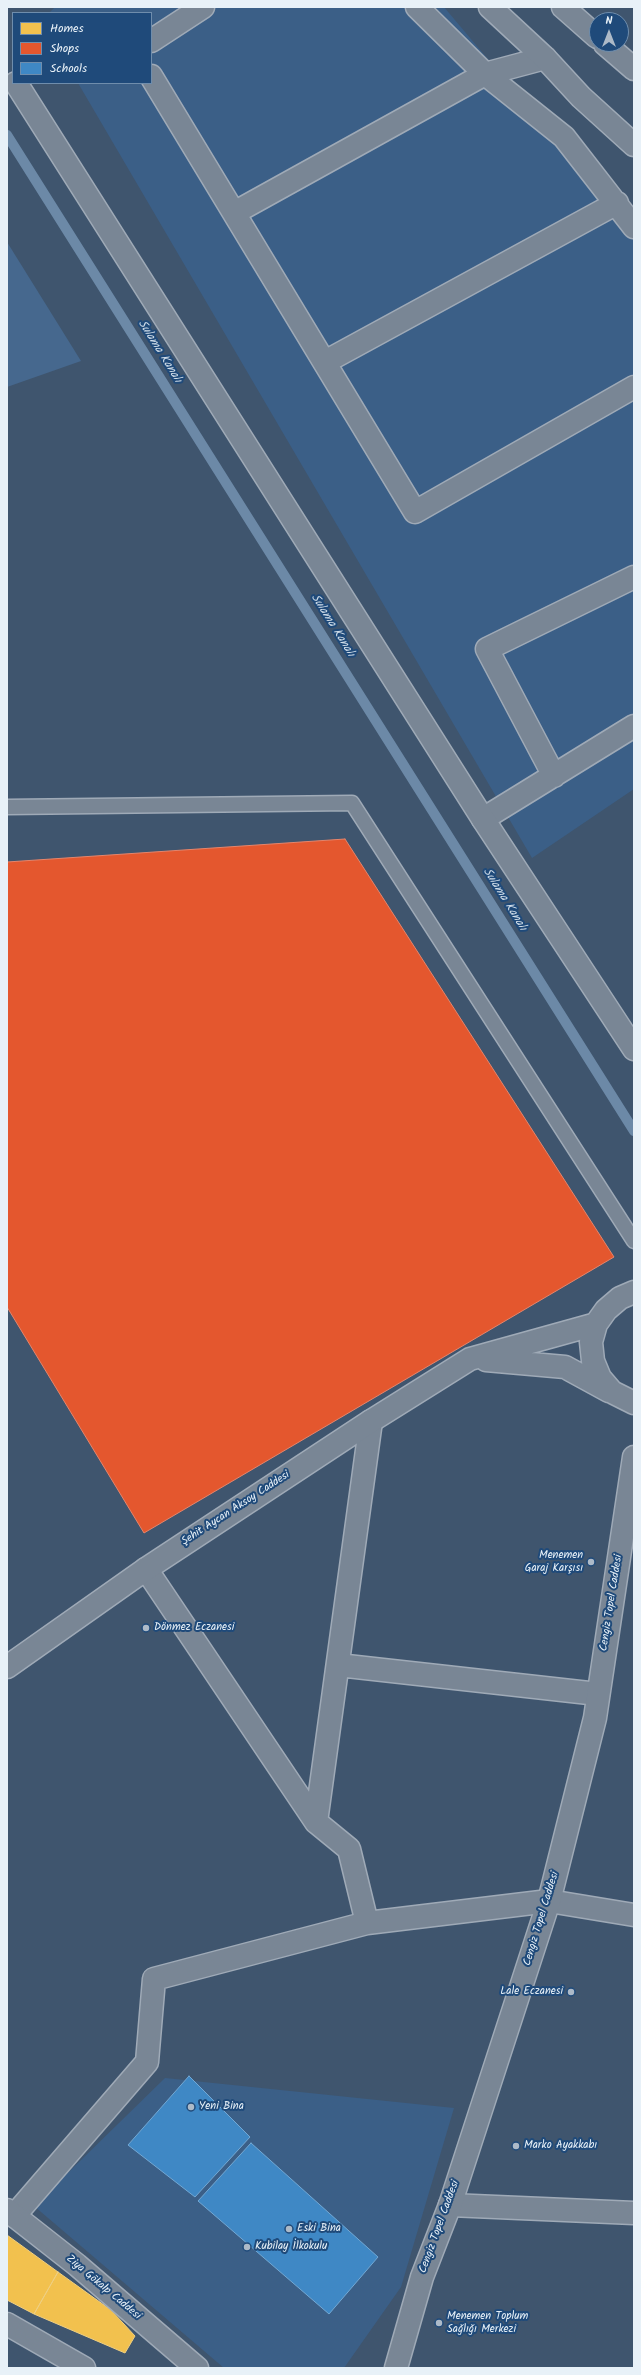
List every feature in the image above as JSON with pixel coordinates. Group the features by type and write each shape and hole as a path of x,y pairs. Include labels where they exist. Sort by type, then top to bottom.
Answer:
{"main road":[{"path":"152,40 203,7"},
{"path":"417,7 485,74 564,137 618,203 634,227"},
{"path":"490,7 546,58 581,97 634,145"},
{"path":"563,7 589,30"},
{"path":"614,52 634,69"},
{"path":"234,213 485,74 546,58"},
{"path":"152,78 415,512 634,387"},
{"path":"17,84 483,819 634,1049"},
{"path":"325,362 618,203"},
{"path":"554,776 487,649 634,577"},
{"path":"483,819 634,726"},
{"path":"612,1392 600,1378 593,1361 591,1342 596,1324 606,1310 620,1298 634,1292"},
{"name":"Şehit Aycan Aksoy Caddesi","path":"7,1666 146,1569 371,1421 470,1359 596,1324"},
{"path":"470,1359 565,1366 634,1403"},
{"path":"316,1822 371,1421"},
{"name":"Cengiz Topel Caddesi","path":"396,2368 422,2277 450,2205 550,1901 595,1718 634,1457"},
{"path":"146,1569 316,1822 349,1849 367,1923"},
{"path":"338,1665 598,1694"},
{"path":"11,2213 147,2062 154,1979 367,1923 550,1901 634,1915"},
{"path":"450,2205 634,2212"},
{"name":"Ziya Gökalp Caddesi","path":"11,2213 76,2265 198,2368"},
{"path":"7,2324 84,2368"}],"lane":[{"path":"7,807 352,803 634,1241"}],"shaded area":[{"path":"55,7 444,7 587,177 634,222 634,789 532,858 79,84 152,84 152,12 50,12"},
{"path":"7,242 81,361 7,387"},
{"name":"Kubilay İlkokulu","path":"165,2078 454,2108 401,2287 344,2368 224,2368 34,2206"}],"building: Homes":[{"path":"7,2235 58,2272 34,2314 7,2300"},
{"path":"58,2272 111,2310 135,2336 125,2353 34,2314"}],"building: Shops":[{"path":"345,839 614,1257 144,1533 7,1307 7,862"}],"building: Schools":[{"name":"Yeni Bina","path":"189,2076 250,2137 195,2197 128,2145"},
{"name":"Eski Bina","path":"251,2143 378,2257 329,2314 198,2201"}],"waterway":[{"name":"Sulama Kanalı","path":"7,135 634,1131"}],"place":[{"name":"Menemen Garaj Karşısı","path":"591,1562"},
{"name":"Dönmez Eczanesi","path":"146,1628"},
{"name":"Lale Eczanesi","path":"571,1992"},
{"name":"Yeni Bina","path":"191,2107"},
{"name":"Marko Ayakkabı","path":"516,2146"},
{"name":"Eski Bina","path":"289,2229"},
{"name":"Kubilay İlkokulu","path":"247,2247"},
{"name":"Menemen Toplum Sağlığı Merkezi","path":"439,2323"}]}
